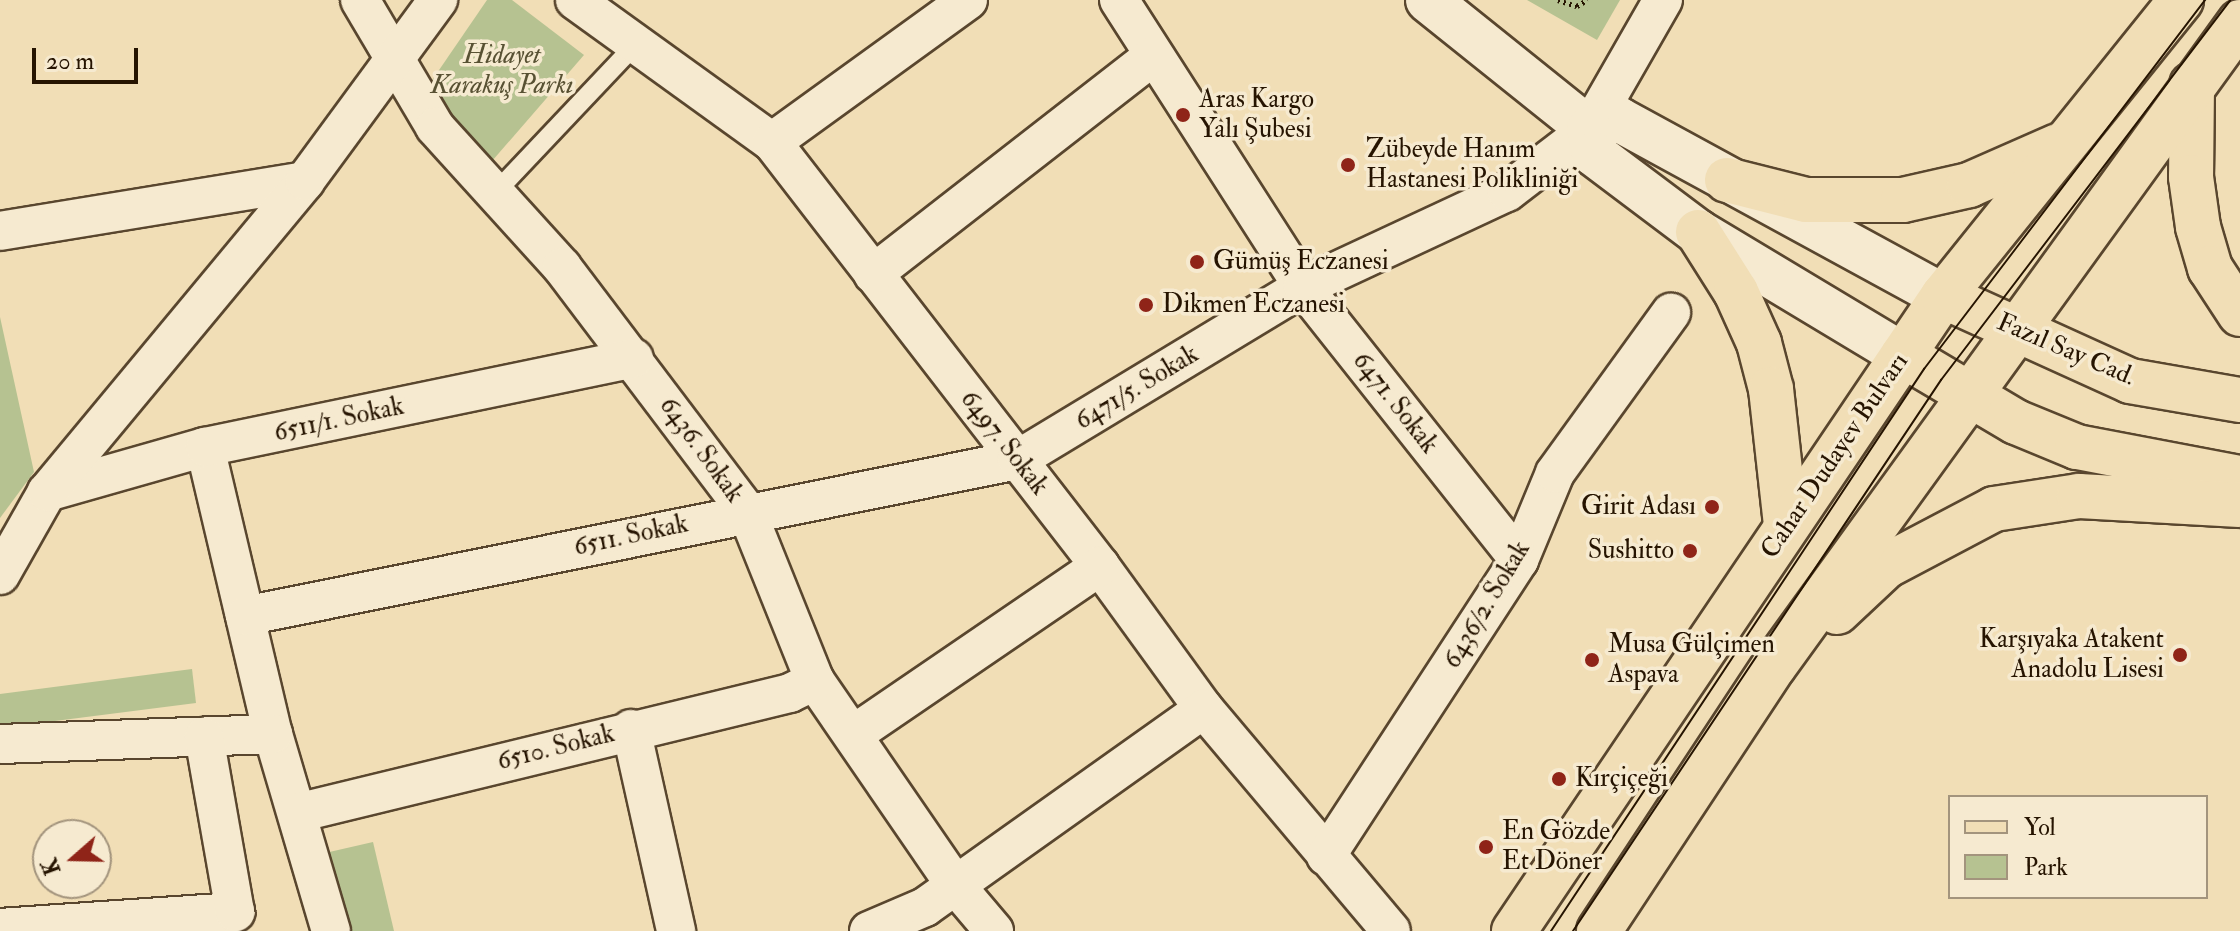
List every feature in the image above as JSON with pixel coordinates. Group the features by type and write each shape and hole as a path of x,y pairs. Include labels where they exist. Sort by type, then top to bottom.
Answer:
{"main road":[{"name":"Cahar Dudayev Bulvarı","path":"1514,931 1943,296 2181,0"},
{"path":"1599,931 1774,666 2013,331 2240,22"},
{"path":"2192,85 2191,177 2198,227 2210,268 2240,314"},
{"path":"1727,180 1806,200 1903,200 1969,185 2067,142"},
{"path":"1698,232 1736,292 1759,343 1773,402 1786,525"},
{"name":"Fazıl Say Cad.","path":"1943,296 2013,331 2130,381 2240,400"},
{"path":"1903,355 2016,422 2077,447 2240,478"},
{"path":"1774,666 1886,566 1994,509 2079,496 2240,505"}],"street":[{"name":"6436. Sokak","path":"360,0 393,62 435,127 634,358 747,512 815,681 956,886 994,931"},
{"path":"0,575 47,492 305,181 438,0"},
{"name":"6497. Sokak","path":"575,0 772,142 1100,566 1204,709 1391,931"},
{"path":"772,142 968,0"},
{"name":"6471. Sokak","path":"1119,0 1303,287 1519,560"},
{"path":"1428,0 1589,129 1594,154 1698,232 1903,355"},
{"path":"1589,129 1663,0"},
{"path":"873,274 1153,56"},
{"path":"1589,129 1618,119 1943,296"},
{"name":"6471/5. Sokak","path":"1017,460 1303,287 1507,192 1589,129"},
{"path":"0,230 305,181"},
{"name":"6436/2. Sokak","path":"1326,856 1519,560 1555,473 1671,313"},
{"name":"6511/1. Sokak","path":"47,492 205,447 634,358"},
{"path":"205,447 273,734 331,931"},
{"name":"6511. Sokak","path":"245,616 747,512 1017,460"},
{"path":"854,734 1100,566"},
{"name":"6510. Sokak","path":"297,813 631,729 790,693 815,681"},
{"path":"869,931 925,907 1204,709"},
{"path":"631,729 676,931"},
{"path":"0,744 273,734"},
{"path":"0,928 235,912 204,737"}],"lane":[{"path":"495,193 636,44"}],"path":[{"path":"1558,0 1577,6 1587,0"}],"green space":[{"name":"Hidayet Karakuş Parkı","path":"487,0 512,0 584,55 486,168 424,92"},
{"path":"1527,0 1620,0 1597,40"},
{"path":"0,317 34,472 0,518"},
{"path":"192,669 196,703 0,728 0,694"},
{"path":"373,842 394,931 342,931 325,853"}],"tram line":[{"path":"1551,931 1924,369 2205,0"},
{"path":"1573,931 1941,380 2230,0"}],"place":[{"name":"Aras Kargo Yalı Şubesi","path":"1183,115"},
{"name":"Zübeyde Hanım Hastanesi Polikliniği","path":"1348,165"},
{"name":"Gümüş Eczanesi","path":"1197,262"},
{"name":"Dikmen Eczanesi","path":"1146,305"},
{"name":"Girit Adası","path":"1712,507"},
{"name":"Sushitto","path":"1690,551"},
{"name":"Karşıyaka Atakent Anadolu Lisesi","path":"2180,655"},
{"name":"Musa Gülçimen Aspava","path":"1592,660"},
{"name":"Kırçiçeği","path":"1559,779"},
{"name":"En Gözde Et Döner","path":"1486,847"}]}
